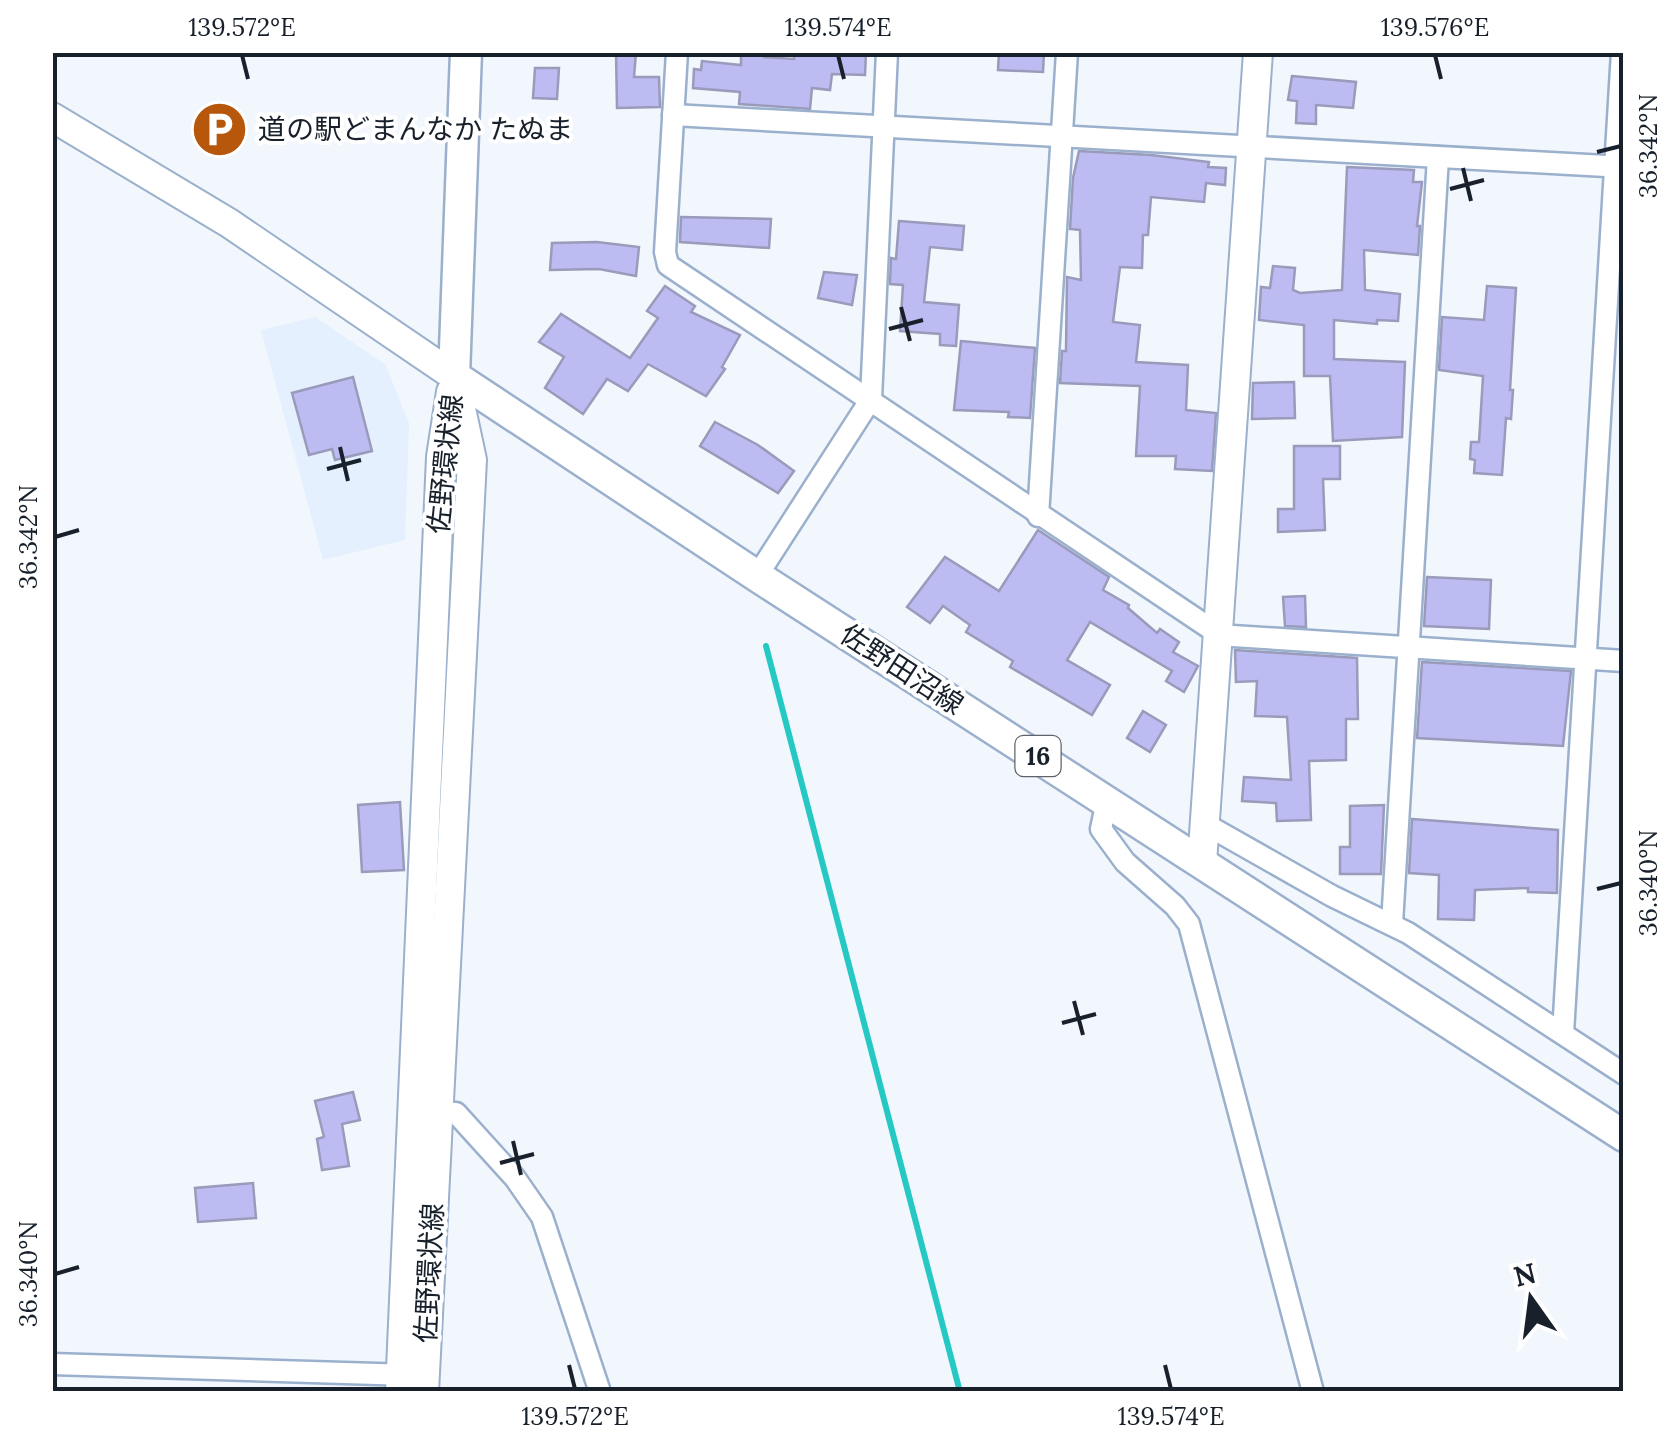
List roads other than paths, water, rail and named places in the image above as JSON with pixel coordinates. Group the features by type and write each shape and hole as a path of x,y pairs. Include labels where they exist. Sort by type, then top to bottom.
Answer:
{"main road":[{"path":"454,376 466,52"},
{"name":"佐野田沼線","path":"454,376 1624,1136"}],"street":[{"path":"677,52 665,252 668,266 1217,634 1624,661"},
{"path":"757,576 871,399 887,52"},
{"path":"1038,516 1067,52"},
{"path":"1202,863 1258,52"},
{"path":"1563,1033 1620,167 1622,52"},
{"path":"673,115 1620,167"},
{"path":"52,117 229,222 454,376"},
{"path":"1392,924 1438,157"},
{"name":"佐野環状線","path":"412,1383 424,1112 472,460 454,376"},
{"path":"1108,800 1100,828 1125,862 1175,906 1189,924 1313,1392"},
{"path":"1205,824 1332,896 1392,924 1624,1074"},
{"path":"424,1112 456,1113 515,1178 542,1217 600,1392"},
{"path":"52,1364 412,1383"}],"waterway":[{"path":"766,646 960,1392"}],"place":[{"name":"道の駅どまんなか たぬま","path":"219,129"}]}
